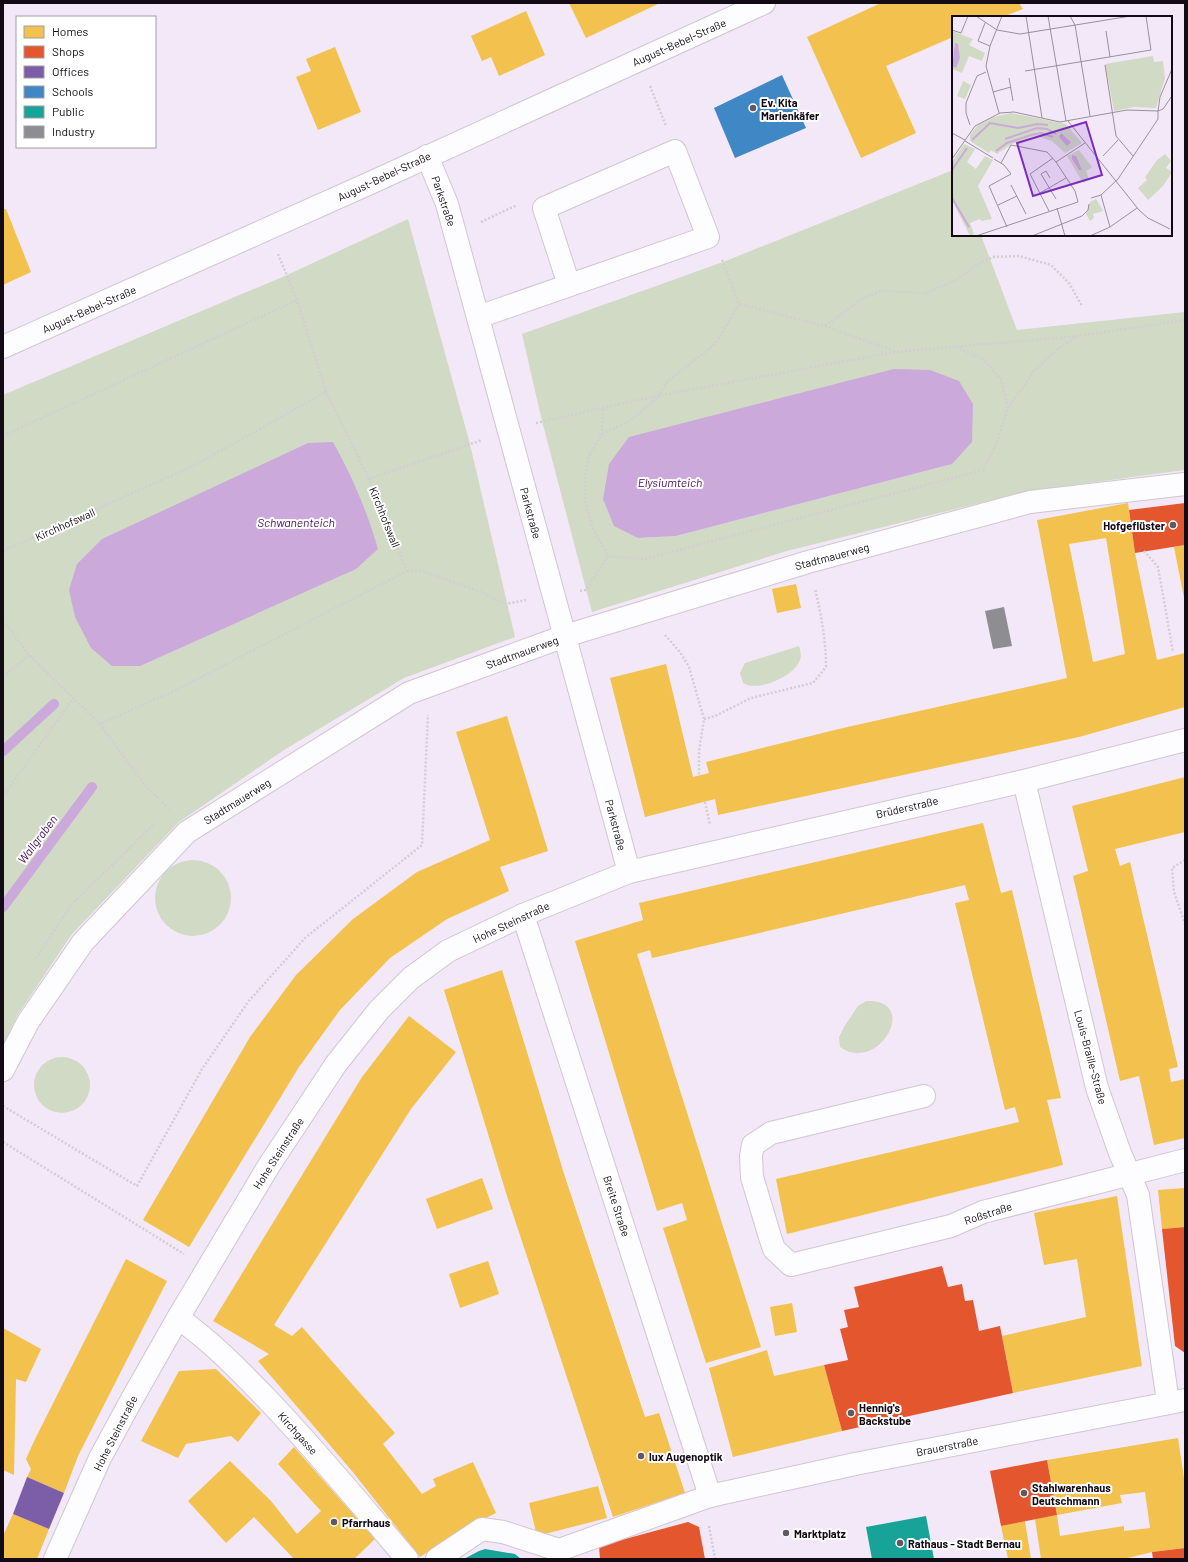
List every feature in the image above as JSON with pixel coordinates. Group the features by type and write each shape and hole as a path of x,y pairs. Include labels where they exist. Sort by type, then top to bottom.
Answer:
{"street":[{"name":"August-Bebel-Straße","path":"3,347 368,184 764,3"},
{"path":"478,317 570,285 708,237 675,151 544,208 570,285"},
{"name":"Parkstraße","path":"427,156 447,204 629,872"},
{"name":"Stadtmauerweg","path":"3,1070 28,1022 83,942 188,832 409,693 565,636 808,562 1030,502 1185,484"},
{"name":"Brüderstraße","path":"629,872 1024,781 1185,740"},
{"name":"Louis-Braille-Straße","path":"1024,781 1097,1088 1120,1153 1138,1195 1176,1401"},
{"name":"Hohe Steinstraße","path":"55,1559 100,1458 207,1268 268,1167 336,1064 379,1010 411,978 448,951 523,915 629,872"},
{"name":"Breite Straße","path":"523,915 702,1499"},
{"name":"Roßstraße","path":"924,1096 771,1133 753,1145 751,1156 752,1177 770,1237 774,1249 791,1265 951,1226 983,1212 1185,1160"},
{"name":"Kirchgasse","path":"178,1318 199,1333 238,1369 299,1433 407,1559"},
{"name":"Brauerstraße","path":"560,1554 702,1499 855,1464 1176,1401"},
{"path":"437,1559 482,1529 504,1532 560,1554"}],"path":[{"path":"639,60 675,151"},
{"path":"455,234 520,204 544,208"},
{"path":"708,237 723,262 739,304"},
{"path":"826,326 863,298 882,292 926,293 958,279 976,265 993,257 1019,256 1051,265 1069,283 1082,306"},
{"path":"287,276 297,300 326,392"},
{"path":"3,436 297,300"},
{"path":"739,304 826,326 895,352"},
{"path":"602,434 630,421 658,397 667,382 716,343 739,304"},
{"path":"542,421 603,409 650,397 658,397 895,352 1078,336 1185,320"},
{"path":"608,556 644,559 983,470 996,445 1008,408 1034,371 1055,351 1078,336"},
{"path":"955,346 984,360 996,374 1000,379 1008,408"},
{"name":"Kirchhofswall","path":"3,551 193,466 326,392 369,479 406,571"},
{"path":"603,409 602,434 589,456 585,474 585,500 593,528 608,556"},
{"path":"369,479 470,444"},
{"path":"1144,551 1158,567 1173,652"},
{"path":"586,590 608,556"},
{"path":"704,719 715,716 751,698 813,683 826,667 826,647 823,624 808,562"},
{"path":"100,724 176,690 406,571 422,571 481,592 506,604"},
{"path":"638,614 668,638 680,652 689,667 704,719 699,751 699,775"},
{"path":"3,620 29,655 100,724 143,783 169,808"},
{"path":"3,677 29,655"},
{"path":"3,1106 137,1186 202,1069 248,1002 305,938 422,846 428,707 420,688"},
{"path":"3,796 73,699"},
{"path":"1185,860 1172,868 1174,892 1185,924"},
{"path":"3,1142 207,1268"},
{"path":"702,1499 715,1559"}],"green space":[{"path":"952,170 952,236 981,236 1017,330 1185,312 1185,470 1028,491 787,551 592,612 542,421 522,334 723,262","holes":["952,464 676,536 638,538"]},
{"path":"408,219 470,444 515,637 404,678 284,750 179,822 72,934 17,1016 3,1045 3,395 287,275"},
{"path":"799,646 801,655 799,662 794,669 781,679 756,686 743,683 740,673 745,663"},
{"path":"185,860 201,860 214,866 225,877 231,890 229,913 214,930 201,936 185,936 172,930 157,913 155,906 155,890 161,877 178,862"},
{"path":"866,1001 882,1003 891,1011 892,1022 888,1033 880,1044 868,1051 855,1053 840,1047 839,1037 858,1006"},
{"path":"56,1057 68,1057 78,1061 86,1069 90,1079 90,1091 86,1101 78,1109 68,1113 56,1113 46,1109 38,1101 34,1091 34,1079 38,1069 46,1061"}],"water":[{"name":"Elysiumteich","path":"894,369 930,370 959,381 973,404 972,442 952,464 676,536 638,538 614,526 603,499 609,464 629,437"},
{"name":"Schwanenteich","path":"333,442 358,494 378,549 356,569 140,666 112,666 91,648 75,617 69,590 77,564 102,539 308,443"}],"building: Homes":[{"path":"569,3 660,3 586,38"},
{"path":"881,3 1019,3 1023,9 1005,16 952,16 952,37 886,66 916,133 861,158 807,37"},
{"path":"526,11 545,55 499,76 491,57 482,61 471,36"},
{"path":"335,47 361,112 318,130 296,77 311,71 306,59"},
{"path":"3,209 6,209 31,272 3,285"},
{"path":"1128,503 1135,553 1157,660 1185,653 1185,707 1079,737 718,815 715,799 645,817 610,678 666,664 693,777 709,773 706,762 843,728 1067,678 1037,520","holes":["1106,538 1125,654 1093,662 1069,544"]},
{"path":"1185,545 1185,598 1184,598 1174,547"},
{"path":"796,584 801,608 777,613 772,589"},
{"path":"507,716 548,851 500,867 509,891 447,919 390,958 340,1010 299,1067 189,1247 143,1220 250,1037 296,975 353,919 417,872 490,840 456,732"},
{"path":"1185,777 1185,832 1115,849 1120,866 1130,862 1178,1067 1169,1069 1171,1082 1185,1079 1185,1138 1154,1145 1139,1076 1120,1081 1073,876 1088,871 1072,806"},
{"path":"983,823 1001,893 1012,890 1061,1098 1047,1100 1063,1165 787,1234 776,1179 1019,1122 1015,1107 1005,1110 955,903 969,900 965,885 652,958 650,950 637,954 761,1347 706,1363 663,1228 687,1220 682,1203 657,1211 575,941 643,920 639,903"},
{"path":"502,970 565,1177 645,1417 659,1413 685,1493 613,1517 507,1196 444,990"},
{"path":"409,1016 456,1052 411,1109 274,1325 292,1336 302,1327 395,1433 383,1444 422,1494 436,1486 433,1479 473,1462 496,1513 459,1531 420,1557 352,1471 258,1361 269,1354 213,1321 362,1077"},
{"path":"482,1178 493,1209 437,1229 426,1199"},
{"path":"1185,1188 1185,1227 1162,1229 1158,1190"},
{"path":"1117,1196 1142,1366 1013,1393 1002,1336 1086,1317 1077,1259 1044,1265 1034,1213"},
{"path":"126,1259 167,1281 78,1456 64,1493 27,1477 31,1469 26,1459"},
{"path":"488,1261 499,1294 460,1308 449,1274"},
{"path":"792,1303 797,1332 775,1336 770,1307"},
{"path":"3,1328 41,1349 26,1382 16,1379 14,1475 3,1470"},
{"path":"767,1350 774,1376 824,1365 842,1431 733,1457 709,1368"},
{"path":"216,1369 261,1413 238,1442 231,1436 186,1444 178,1458 141,1441 179,1371"},
{"path":"1178,1438 1185,1485 1185,1548 1152,1552 1124,1559 1041,1559 1035,1519 1057,1515 1047,1460","holes":["1145,1492 1150,1528 1124,1531 1124,1526 1060,1536 1057,1515 1122,1503 1120,1495"]},
{"path":"294,1447 375,1539 354,1559 294,1559 254,1517 226,1543 188,1501 230,1461 271,1501 297,1534 321,1511 278,1464"},
{"path":"598,1486 607,1518 537,1536 529,1503"},
{"path":"13,1514 49,1529 37,1559 3,1559 3,1536"},
{"path":"1025,1521 1031,1559 1008,1559 1001,1526"}],"building: Shops":[{"path":"1185,503 1185,545 1135,553 1129,510"},
{"path":"1185,1227 1185,1353 1175,1346 1162,1229"},
{"path":"942,1266 948,1287 962,1284 965,1301 973,1300 979,1331 1000,1326 1013,1393 842,1431 824,1365 848,1360 840,1329 848,1327 844,1310 859,1307 854,1287"},
{"name":"Stahlwarenhaus Deutschmann","path":"1047,1460 1057,1515 1001,1526 990,1471"},
{"path":"688,1522 699,1527 705,1559 600,1559 599,1546"},
{"path":"1185,1548 1185,1559 1153,1559 1152,1552"}],"building: Offices":[{"path":"27,1477 64,1493 49,1529 13,1514"}],"building: Schools":[{"path":"782,75 806,128 735,158 714,108"}],"building: Public":[{"name":"Rathaus - Stadt Bernau","path":"926,1516 934,1559 872,1559 866,1527"},
{"path":"485,1549 515,1554 521,1559 464,1559"}],"building: Industry":[{"path":"1004,607 1012,646 993,649 985,611"}],"waterway":[{"name":"Wallgraben","path":"3,751 54,704"},
{"name":"Wallgraben","path":"3,907 92,787"}],"place":[{"name":"Ev. Kita Marienkäfer","path":"753,108"},
{"name":"Hofgeflüster","path":"1173,525"},
{"name":"Hennig's Backstube","path":"851,1413"},
{"name":"lux Augenoptik","path":"641,1456"},
{"name":"Stahlwarenhaus Deutschmann","path":"1024,1493"},
{"name":"Pfarrhaus","path":"334,1522"},
{"name":"Marktplatz","path":"786,1533"},
{"name":"Rathaus - Stadt Bernau","path":"900,1543"}]}
